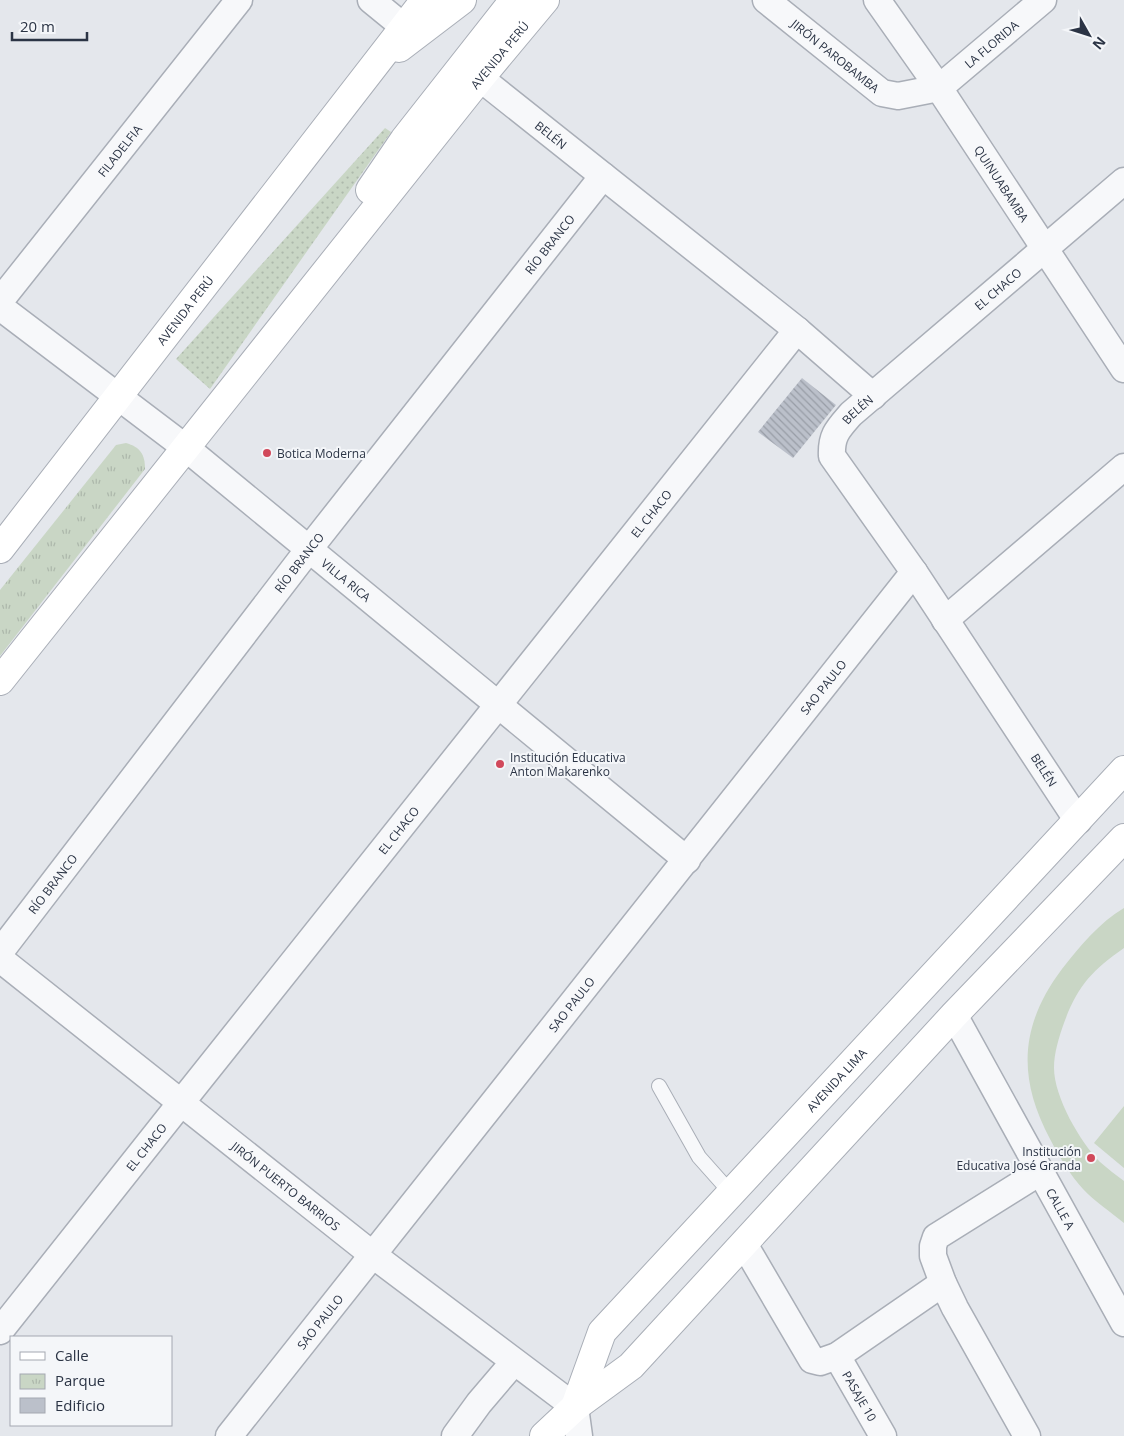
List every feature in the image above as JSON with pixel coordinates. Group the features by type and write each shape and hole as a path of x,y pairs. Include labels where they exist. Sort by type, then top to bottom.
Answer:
{"main road":[{"name":"AVENIDA PERÚ","path":"0,549 424,0"},
{"name":"AVENIDA PERÚ","path":"369,69 462,0"},
{"name":"AVENIDA PERÚ","path":"248,368 404,140 514,0"},
{"name":"AVENIDA PERÚ","path":"0,681 480,78 545,0"},
{"name":"AVENIDA LIMA","path":"575,1407 602,1332 1124,770"},
{"name":"AVENIDA LIMA","path":"544,1436 575,1407 631,1366 954,1016 1124,838"}],"street":[{"name":"FILADELFIA","path":"0,301 239,0"},
{"path":"371,0 404,27"},
{"name":"JIRÓN PAROBAMBA","path":"766,0 882,93 898,96 940,88"},
{"name":"QUINUABAMBA","path":"877,0 940,88 1124,368"},
{"name":"LA FLORIDA","path":"940,88 1043,0"},
{"name":"BELÉN","path":"480,78 797,330 873,396 851,414 837,430 831,443 832,456 914,572 1078,821"},
{"name":"RÍO BRANCO","path":"0,952 309,549 603,176"},
{"name":"EL CHACO","path":"873,396 1124,181"},
{"name":"VILLA RICA","path":"0,308 186,448 687,860"},
{"name":"EL CHACO","path":"0,1331 797,330"},
{"path":"945,620 1124,467"},
{"name":"SAO PAULO","path":"229,1436 914,572"},
{"name":"JIRÓN PUERTO BARRIOS","path":"0,959 180,1104 373,1255 575,1407"},
{"name":"CALLE A","path":"954,1016 1124,1323"},
{"path":"1028,1436 942,1282 933,1256 933,1246 936,1237 1040,1172"},
{"path":"744,1244 812,1360 820,1362 837,1356 942,1282"},
{"name":"PASAJE 10","path":"837,1356 882,1436"},
{"path":"455,1436 479,1403 514,1362"},
{"path":"575,1407 579,1436"}],"lane":[{"path":"659,1086 699,1158 731,1194"}],"green space":[{"path":"385,128 391,132 210,389 176,359"},
{"path":"126,443 141,452 145,469 0,656 0,590 116,445"},
{"path":"1124,908 1124,948 1094,972 1074,999 1059,1039 1054,1068 1055,1080 1063,1105 1084,1143 1100,1162 1124,1181 1124,1223 1083,1189 1069,1172 1057,1152 1039,1116 1032,1094 1028,1073 1028,1052 1031,1031 1038,1010 1062,969 1098,928"},
{"path":"1124,1106 1124,1168 1094,1143"}],"building":[{"path":"802,378 836,405 793,458 758,432"}],"place":[{"name":"Botica Moderna","path":"267,453"},
{"name":"Institución Educativa Anton Makarenko","path":"500,764"},
{"name":"Institución Educativa José Granda","path":"1091,1158"}]}
